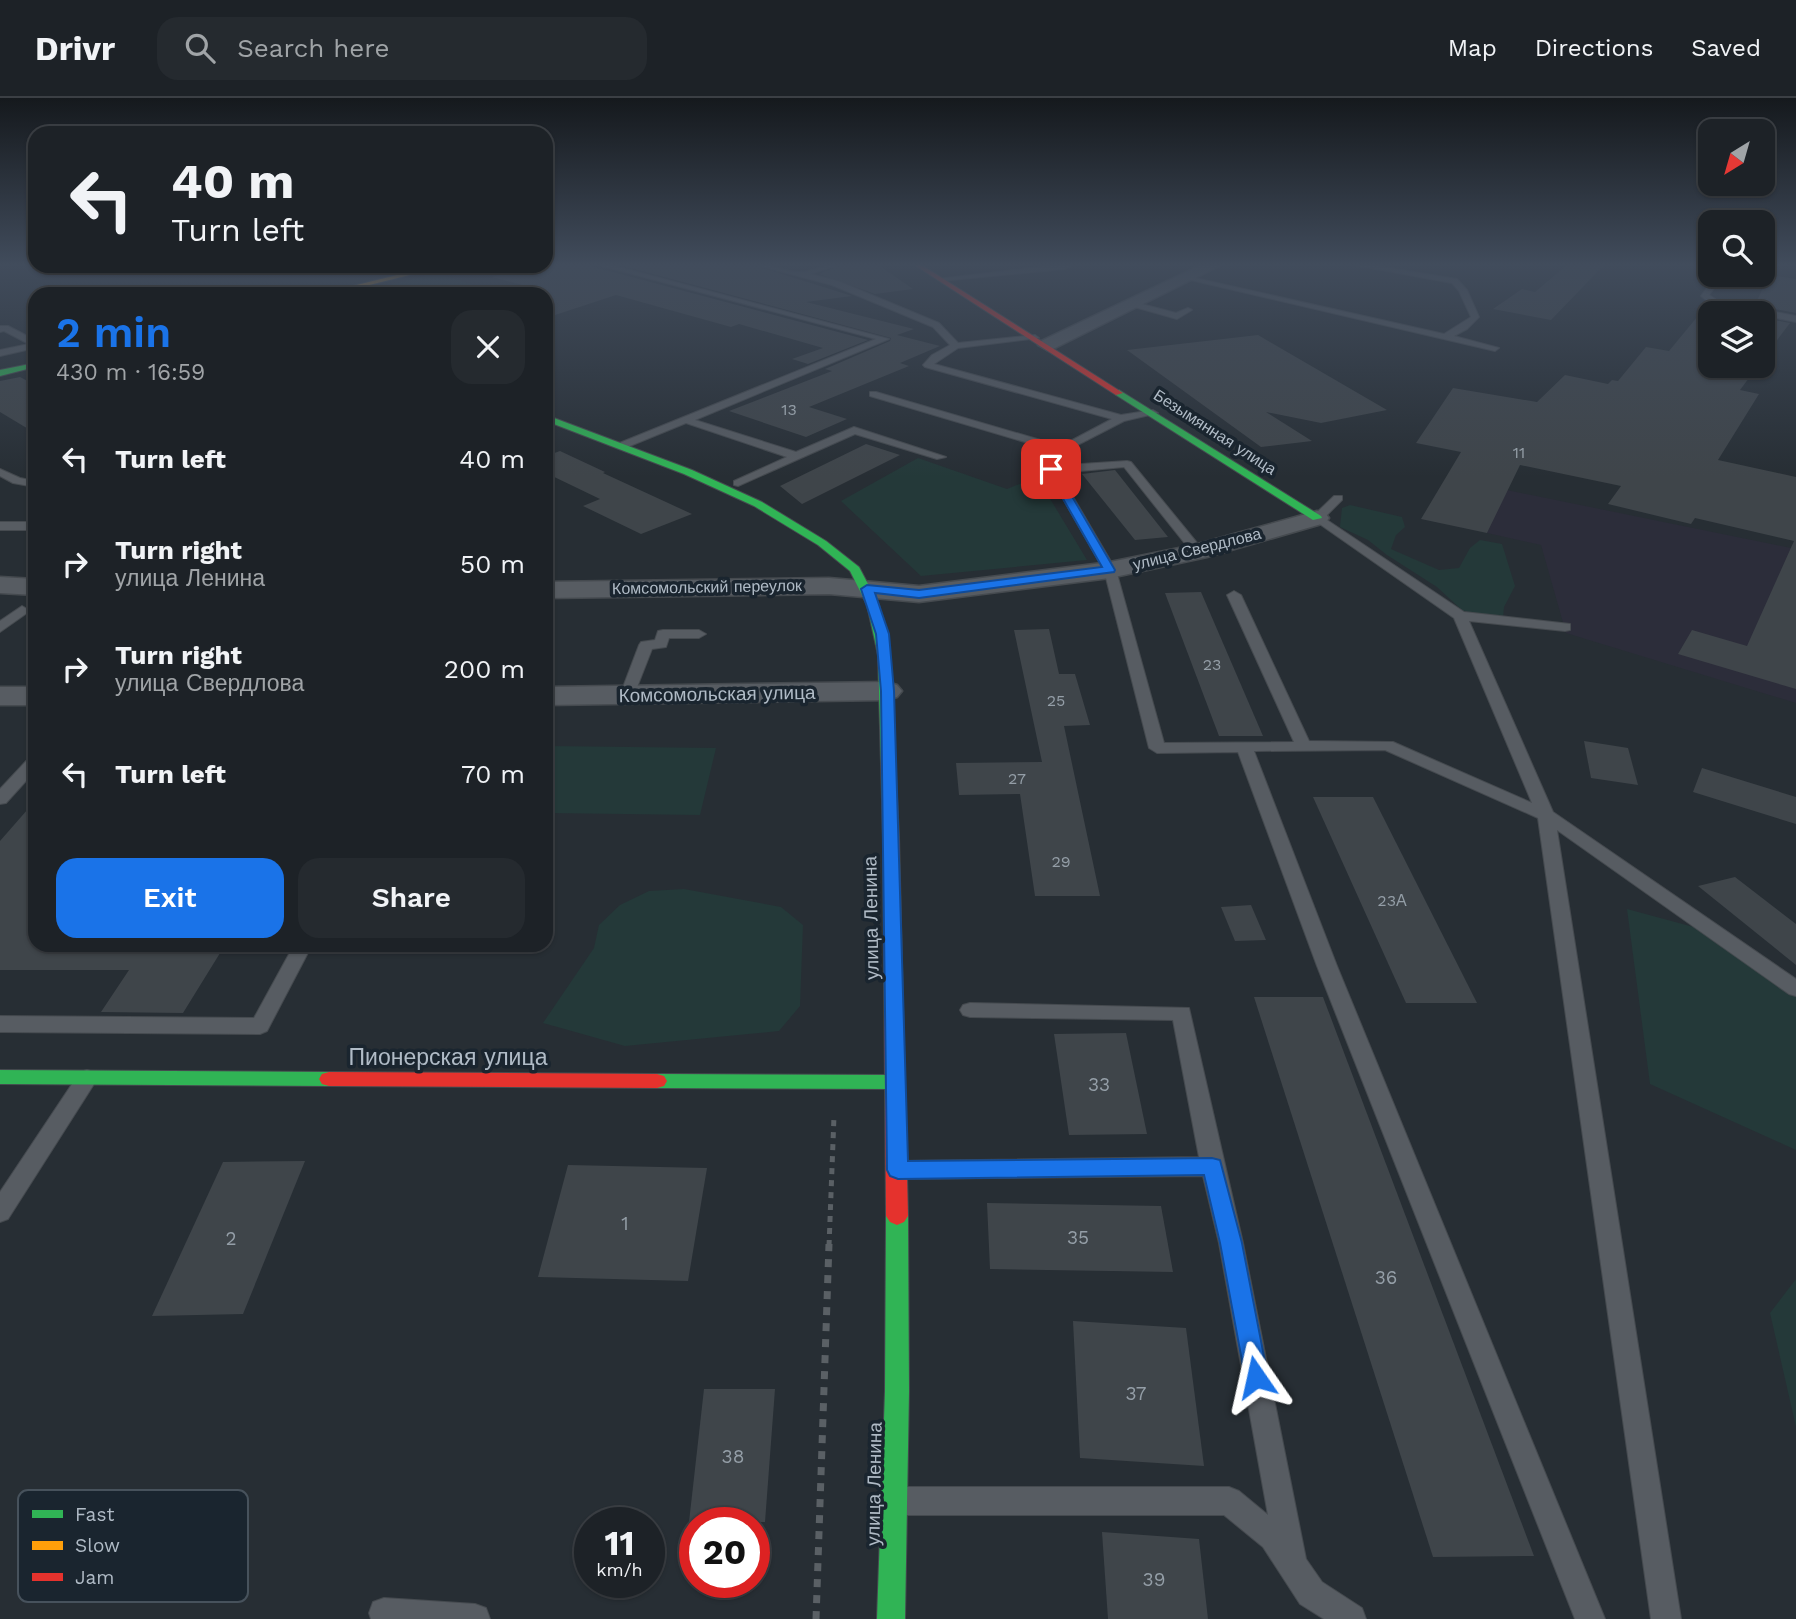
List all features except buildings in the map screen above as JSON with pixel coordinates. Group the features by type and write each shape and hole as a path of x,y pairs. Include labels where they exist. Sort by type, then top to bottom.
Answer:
{"street":[{"name":"Безымянная улица","path":"1030,335 1317,518"},
{"path":"1041,342 1058,335"},
{"path":"0,373 28,369"},
{"name":"улица Ленина","path":"553,421 694,475 790,520 856,570 867,589 883,634 887,691 898,1170 896,1501 891,1619"},
{"name":"улица Свердлова","path":"867,589 919,594 1110,570 1198,552 1317,518"},
{"name":"Комсомольский переулок","path":"553,590 829,586 867,589"},
{"name":"Комсомольская улица","path":"553,696 887,691"},
{"path":"0,696 28,696"},
{"name":"Пионерская улица","path":"0,1077 895,1082"}],"lane":[{"path":"621,446 885,339 870,335"},
{"path":"946,335 956,346"},
{"path":"1442,335 1495,348"},
{"path":"1041,342 956,346 934,357 928,365 1121,418"},
{"path":"0,353 28,346"},
{"path":"873,394 1062,450 1121,418 1153,413"},
{"path":"686,420 796,456"},
{"path":"738,483 854,430 941,457"},
{"path":"1198,552 1127,464 1052,469 1110,570 1157,748 1387,745 1546,815 1796,989"},
{"path":"0,472 17,481 28,483"},
{"path":"1338,498 1317,518 1460,616 1564,627"},
{"path":"0,526 28,526"},
{"path":"0,628 23,588"},
{"path":"1234,595 1304,747"},
{"path":"1460,616 1546,815 1666,1619"},
{"path":"626,695 646,645 661,644 663,634 699,634"},
{"path":"1244,747 1327,966 1590,1619"},
{"path":"0,799 28,769"},
{"path":"0,1024 260,1026 299,952"},
{"path":"970,1010 1182,1013 1212,1166 1231,1243 1292,1564"},
{"path":"0,1212 87,1078"},
{"path":"898,1170 1212,1166"},
{"path":"896,1501 1229,1501 1273,1536 1311,1593 1351,1619"},
{"path":"384,1613 475,1619"}],"path":[{"path":"816,1619 835,1082"}],"shaded area":[{"path":"1507,490 1791,548 1796,538 1796,703 1566,633 1541,545 1487,533"}],"green space":[{"path":"918,458 1007,489 1037,477 1087,560 921,576 841,501"},
{"path":"1350,505 1402,517 1405,527 1396,535 1391,549 1439,570 1459,568 1470,548 1480,540 1502,544 1515,586 1504,607 1503,618 1463,611 1437,587 1368,540 1340,527 1342,508"},
{"path":"553,746 716,748 700,815 553,813"},
{"path":"684,889 781,907 803,925 800,1006 779,1031 625,1046 543,1023 594,948 599,925 620,905 649,891"},
{"path":"1627,909 1701,929 1796,994 1796,1150 1650,1084"},
{"path":"1796,1279 1796,1427 1770,1313"}],"traffic: fast":[{"path":"0,373 28,367"},
{"path":"1119,393 1317,518"},
{"path":"553,421 688,472 758,504 822,543 855,569 873,605 884,655 891,837"},
{"path":"0,1077 329,1079"},
{"path":"657,1081 895,1082"},
{"path":"891,1619 897,1391 897,1216"}],"traffic: jam":[{"path":"1028,335 1119,393"},
{"path":"891,837 897,1216"},
{"path":"329,1079 657,1081"}],"route":[{"path":"1051,469 1110,570 919,594 867,589 883,634 887,691 898,1170 1212,1166 1231,1243 1256,1377"}]}
